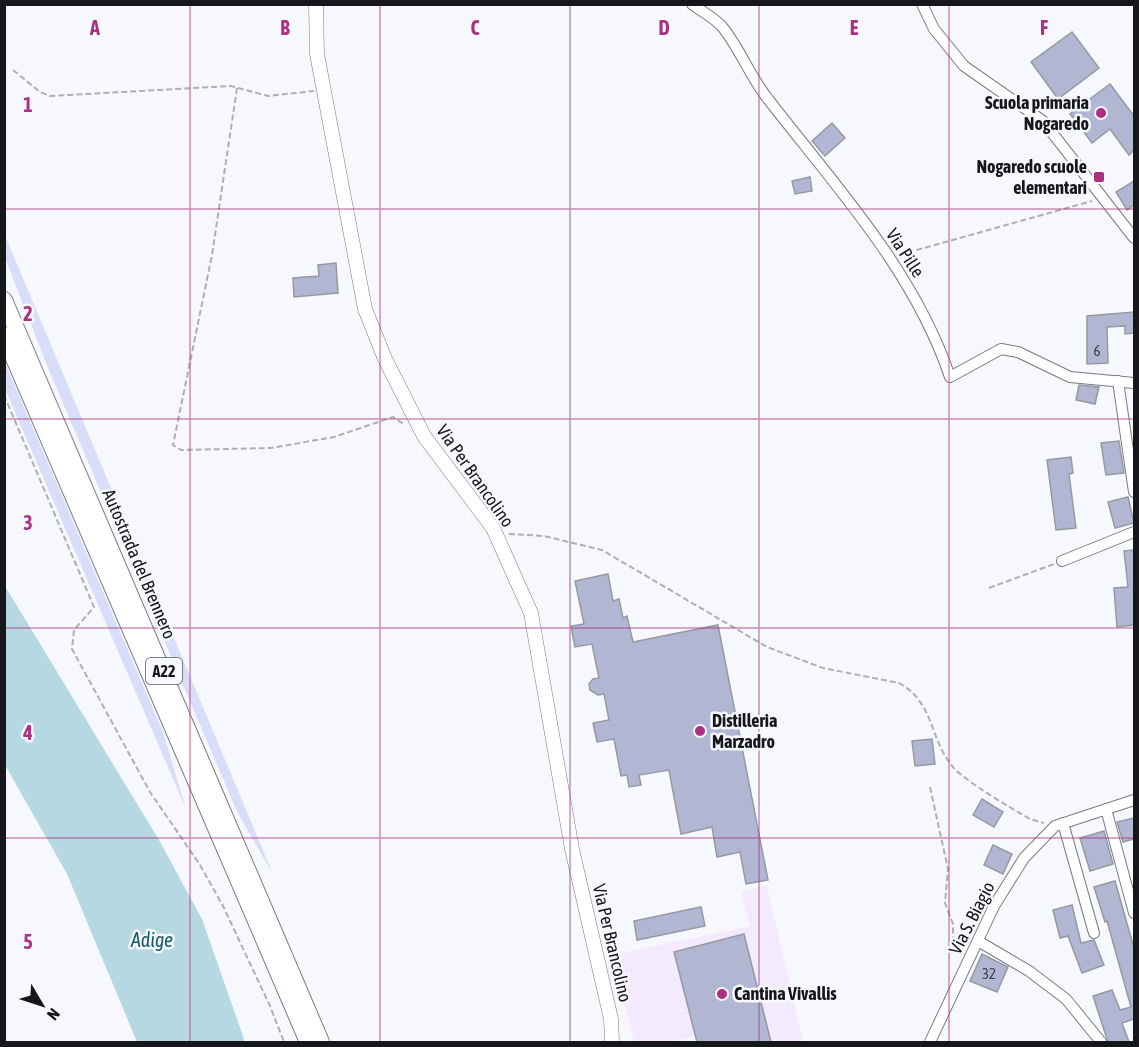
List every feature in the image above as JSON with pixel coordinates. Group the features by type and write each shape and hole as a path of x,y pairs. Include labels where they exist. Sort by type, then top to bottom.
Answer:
{"highway":[{"name":"Autostrada del Brennero","path":"4,300 321,1042"},
{"name":"Autostrada del Brennero","path":"4,335 308,1042"}],"main road":[{"name":"Via Per Brancolino","path":"316,4 317,54 365,309 385,359 424,436 497,537 531,613 572,849 611,1019 612,1042"}],"street":[{"name":"Via Pille","path":"692,4 723,27 759,88 867,224 890,258 937,339 950,377 1001,349 1018,352 1070,377 1134,383"},
{"path":"922,4 934,29 964,66 1043,121 1134,238"},
{"path":"1118,381 1134,492"},
{"path":"1062,561 1134,532"},
{"name":"Via S. Biagio","path":"930,1042 994,906 1024,858 1059,825 1134,800"},
{"path":"1106,809 1134,913"},
{"path":"1059,825 1094,933"},
{"path":"978,941 1029,971 1066,999 1101,1042"}],"path":[{"path":"12,70 40,92 50,96 231,86 268,96 292,95 323,88"},
{"path":"237,88 212,255 173,446 182,450 271,448 334,436 393,417 424,436"},
{"path":"890,258 1103,198"},
{"path":"4,395 94,607 74,630 72,649 150,792 200,865 223,906 270,1006 284,1042"},
{"path":"497,537 513,534 543,536 602,550 767,647 796,660 899,683 914,691 930,716 938,742 954,767 1030,819 1059,825"},
{"path":"989,588 1062,561"},
{"path":"930,787 948,869 945,903 953,924 953,946 969,960"}],"shaded area":[{"path":"4,233 273,874 238,814 48,368 5,258"},
{"path":"5,363 163,732 186,809 5,389"},
{"path":"767,886 803,1042 771,1042 744,934 674,952 695,1036 671,1042 634,1042 619,978 611,955 750,926 741,891"}],"water":[{"name":"Adige","path":"5,586 159,840 202,919 245,1042 137,1042 67,874 5,765"}],"building":[{"path":"1072,32 1099,68 1058,99 1031,62"},
{"name":"Scuola primaria Nogaredo","path":"1110,84 1134,116 1134,150 1129,155 1110,129 1092,143 1070,114"},
{"path":"832,123 845,138 825,156 812,141"},
{"path":"810,177 812,191 795,194 792,181"},
{"path":"1134,181 1134,205 1127,210 1116,192"},
{"path":"336,263 338,293 294,297 293,278 319,276 318,265"},
{"path":"1134,312 1134,333 1125,334 1125,326 1107,327 1108,363 1087,364 1087,316"},
{"path":"1079,385 1099,387 1095,404 1076,400"},
{"path":"1119,441 1124,473 1106,475 1101,443"},
{"path":"1071,457 1073,473 1069,474 1076,528 1056,530 1047,460"},
{"path":"1128,497 1134,523 1115,528 1108,502"},
{"path":"1134,550 1134,625 1117,627 1114,588 1128,587 1124,551"},
{"name":"Distilleria Marzadro","path":"608,574 613,601 619,599 623,618 627,616 633,642 718,625 768,880 746,884 740,852 717,857 712,827 681,834 669,770 639,775 641,785 629,787 627,775 621,776 614,739 597,742 593,723 609,720 604,694 598,695 590,690 589,684 593,679 599,678 592,644 575,647 571,626 584,624 575,581"},
{"path":"932,739 935,764 915,766 912,741"},
{"path":"982,799 1003,812 994,827 973,815"},
{"path":"1134,818 1134,839 1123,842 1117,822"},
{"path":"1104,831 1113,864 1090,871 1080,838"},
{"path":"993,845 1012,854 1003,874 984,865"},
{"path":"1115,881 1134,948 1134,1019 1122,1023 1129,1042 1108,1042 1093,996 1112,990 1120,1010 1131,1007 1107,921 1105,922 1094,887"},
{"path":"1072,905 1081,943 1094,940 1104,965 1082,973 1068,936 1060,938 1053,910"},
{"path":"701,907 705,926 637,940 634,921"},
{"name":"Cantina Vivallis","path":"744,934 771,1042 697,1042 674,952"},
{"path":"982,954 1008,967 997,992 970,981"}],"place":[{"name":"Scuola primaria Nogaredo","path":"1101,113"},
{"name":"Nogaredo scuole elementari","path":"1099,177"},
{"name":"Distilleria Marzadro","path":"700,731"},
{"name":"Cantina Vivallis","path":"722,994"}]}
